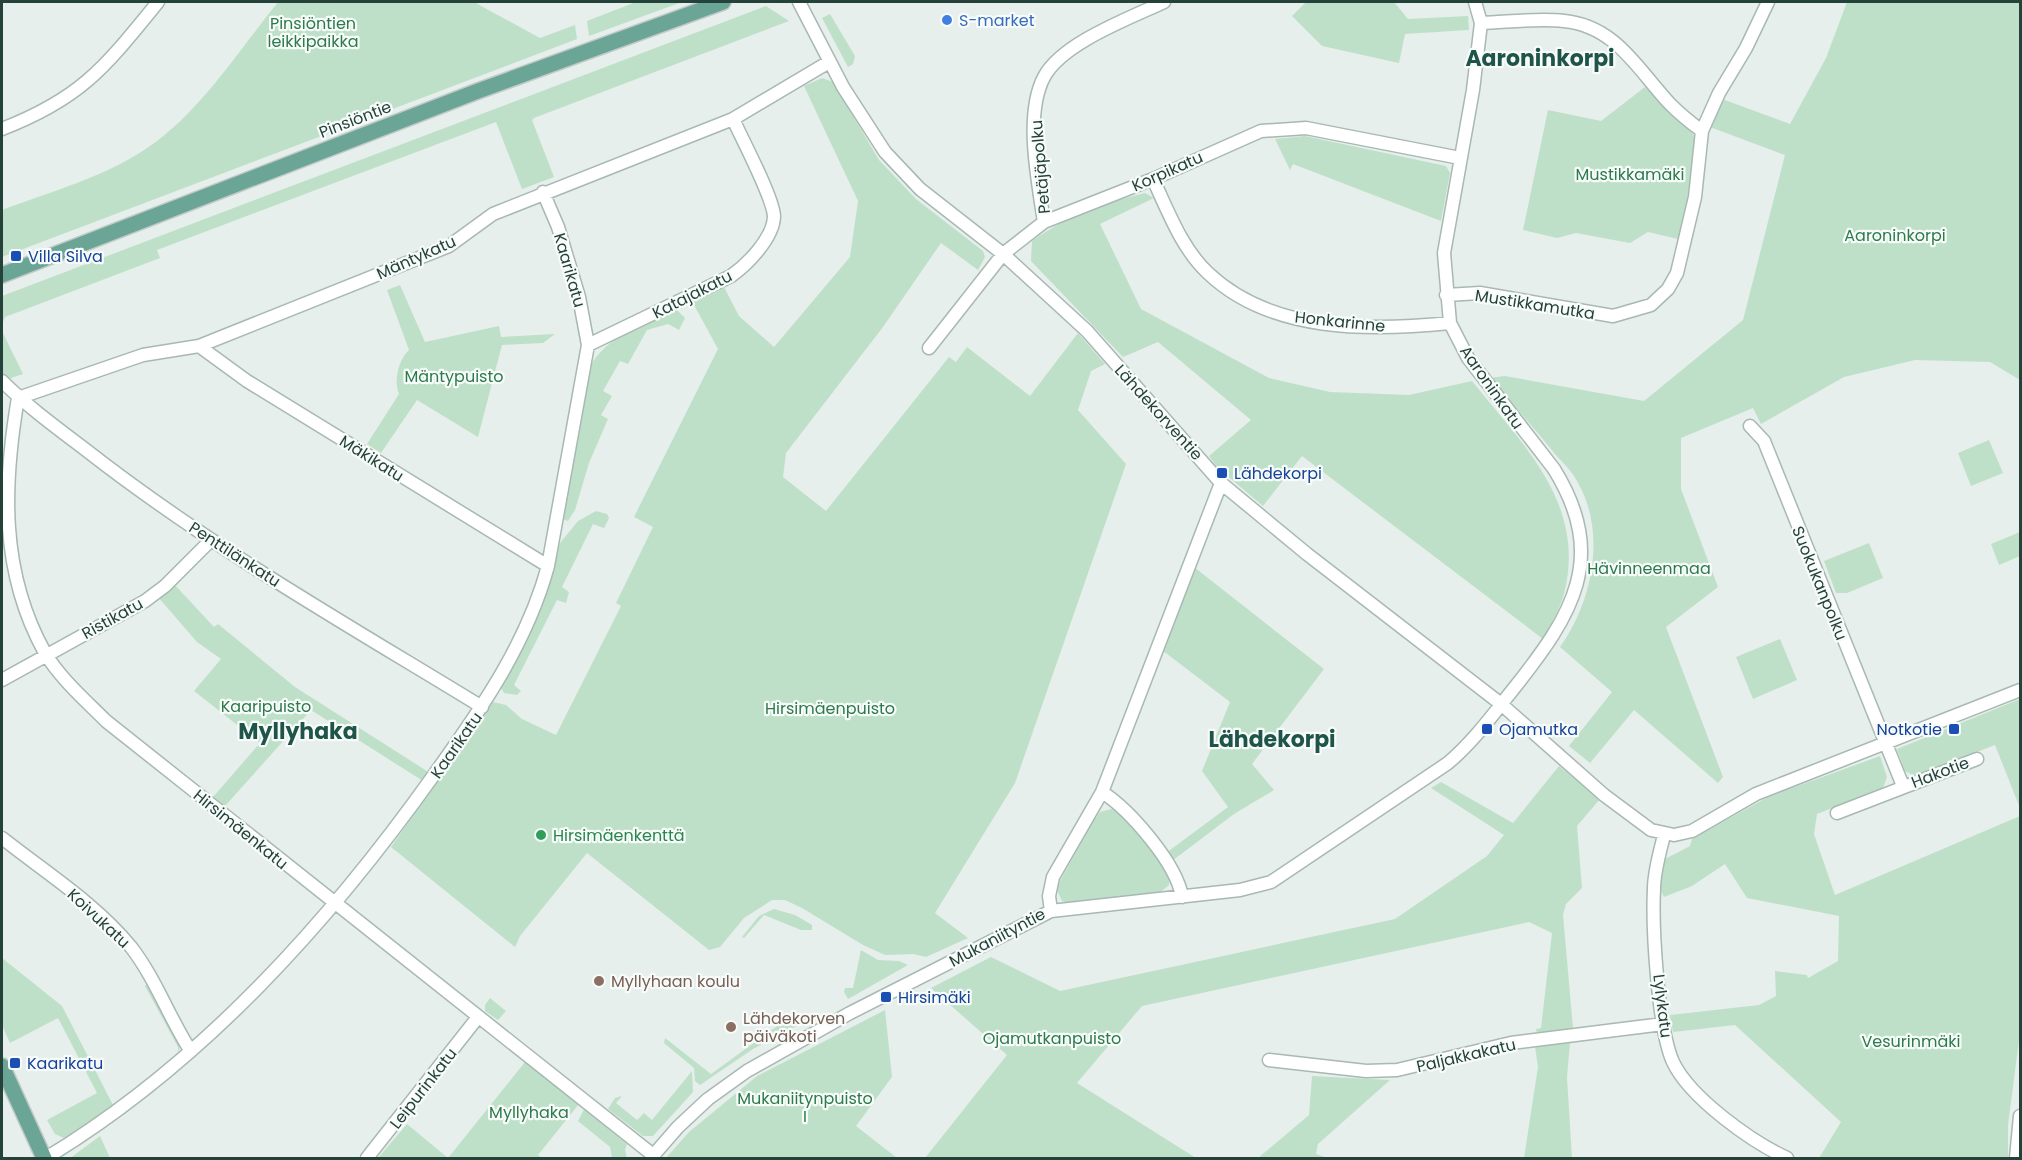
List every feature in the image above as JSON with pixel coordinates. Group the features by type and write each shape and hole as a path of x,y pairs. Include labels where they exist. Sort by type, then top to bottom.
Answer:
{"main road":[{"name":"Pinsiöntie","path":"2,275 478,91 723,2"},
{"path":"2,1066 45,1158"}],"street":[{"path":"2,129 56,105 83,87 108,64 158,2"},
{"name":"Lähdekorventie","path":"799,2 829,62 873,136 908,177 1003,254 1087,331 1221,483 1307,554 1501,704 1604,795 1638,822 1664,835"},
{"name":"Petäjäpolku","path":"1044,222 1036,166 1035,119 1036,101 1044,76 1070,50 1164,2"},
{"name":"Aaroninkatu","path":"1475,2 1481,23 1444,253 1450,323 1468,358 1564,487 1573,505 1580,537 1578,577 1574,597 1551,642 1501,704"},
{"name":"Mustikkamutka","path":"1446,295 1480,293 1613,316 1651,304 1668,289 1677,273 1695,197 1702,131 1719,93 1746,48 1768,2"},
{"path":"1481,23 1523,20 1566,21 1598,30 1624,49 1670,104 1702,131"},
{"name":"Mäntykatu","path":"18,398 143,355 199,346 449,246 494,214 543,192 733,119 829,62"},
{"name":"Katajakatu","path":"588,345 731,276 746,263 766,237 774,220 773,210 733,119"},
{"name":"Korpikatu","path":"929,348 1003,254 1044,222 1153,179 1261,131 1307,128 1460,158"},
{"name":"Honkarinne","path":"1153,179 1183,242 1206,273 1234,294 1265,309 1310,321 1364,327 1409,327 1450,323"},
{"name":"Kaarikatu","path":"45,1158 113,1113 244,1003 391,836 482,707 528,624 548,566 588,345 579,297 558,227 543,192"},
{"name":"Mäkikatu","path":"199,346 247,381 548,566"},
{"name":"Penttilänkatu","path":"2,381 18,398 123,480 211,540 482,707"},
{"name":"Hirsimäenkatu","path":"18,398 6,481 9,547 28,618 46,654 106,721 652,1157"},
{"name":"Suokukanpolku","path":"1750,426 1764,441 1885,743"},
{"name":"Mukaniityntie","path":"652,1157 678,1127 708,1099 764,1061 870,1002 1051,911 1049,896 1053,877 1102,792 1221,483"},
{"name":"Ristikatu","path":"2,680 145,601 165,586 211,540"},
{"path":"1664,835 1692,831 1756,794 2020,690"},
{"path":"1051,911 1240,890 1271,882 1448,763 1470,742 1501,704"},
{"name":"Hakotie","path":"1885,743 1903,786"},
{"name":"Hakotie","path":"1837,813 1977,759"},
{"path":"1102,792 1115,800 1136,821 1177,877 1182,897"},
{"name":"Lylykatu","path":"1664,835 1654,888 1663,1024 1672,1060 1688,1083 1737,1128 1787,1158"},
{"name":"Koivukatu","path":"2,838 54,878 121,935 141,961 190,1050"},
{"name":"Leipurinkatu","path":"367,1158 478,1017"},
{"name":"Paljakkakatu","path":"1269,1060 1366,1071 1397,1070 1511,1043 1663,1024"},
{"path":"2016,1158 2020,1116"}],"green space":[{"name":"Pinsiöntien leikkipaikka","path":"278,2 474,2 540,38 575,25 577,39 2,257 2,210 106,171 159,140 197,104"},
{"path":"636,2 682,2 589,36 587,21"},
{"path":"1306,2 1394,2 1408,19 1468,16 1469,30 1405,34 1399,63 1322,46 1292,16"},
{"name":"Aaroninkorpi","path":"1847,2 2020,2 2020,380 1990,362 1915,360 1844,377 1761,424 1753,408 1681,438 1681,489 1718,587 1666,627 1723,777 1718,783 1634,710 1590,763 1569,746 1612,692 1560,647 1580,610 1592,567 1592,524 1587,503 1571,471 1489,378 1505,376 1644,401 1743,320 1785,155 1710,127 1722,99 1790,124 1826,58"},
{"path":"766,6 789,21 534,118 532,120 554,177 522,189 496,122 157,250 160,258 5,317 2,324 2,296"},
{"path":"830,14 855,56 853,64 848,67 822,18"},
{"name":"Hirsimäenpuisto","path":"822,78 833,82 879,160 916,199 983,251 985,257 978,270 941,243 883,327 786,453 783,477 826,511 949,357 956,362 967,347 1030,396 1078,333 1105,364 1091,371 1078,410 1126,464 1015,783 935,913 968,938 926,957 913,954 885,955 863,945 802,908 785,900 772,900 744,918 720,947 709,950 587,853 520,936 515,947 391,847 493,702 506,705 522,719 556,735 621,606 616,603 653,527 634,517 718,349 693,303 724,287 739,316 774,347 850,257 858,201 804,86"},
{"name":"Mustikkamäki","path":"1645,87 1696,137 1687,200 1678,239 1648,232 1630,243 1576,233 1557,238 1523,230 1548,110 1601,121"},
{"path":"1305,136 1446,166 1450,173 1441,221 1293,164 1290,170 1275,139"},
{"path":"1145,193 1154,198 1100,224 1141,309 1269,378 1330,392 1409,395 1472,381 1530,453 1546,478 1567,532 1569,562 1564,594 1543,639 1302,456 1263,506 1218,468 1209,456 1251,420 1158,342 1123,357 1031,261 1032,241 1045,232 1086,211"},
{"name":"Mäntypuisto","path":"400,285 425,342 499,326 501,337 555,334 543,343 502,345 478,437 417,400 381,453 367,444 399,394 398,370 409,350 387,290"},
{"path":"676,309 685,318 679,330 668,324 647,330 628,364 620,361 603,391 612,396 601,415 608,419 589,463 575,510 568,521 562,519 589,369 596,358 615,339"},
{"path":"2,331 23,374 8,379 2,372"},
{"path":"1989,440 2003,473 1971,486 1958,453"},
{"path":"596,511 607,514 609,518 604,528 593,524 562,587 569,592 566,603 557,600 514,685 521,691 517,695 504,693 500,686 546,594 560,543 578,521"},
{"path":"2020,532 2020,556 1999,565 1991,544"},
{"path":"1869,543 1883,578 1847,593 1836,593 1824,561"},
{"path":"1194,567 1324,669 1252,764 1274,790 1234,814 1172,861 1166,853 1228,807 1202,771 1230,702 1162,650"},
{"name":"Kaaripuisto","path":"174,584 214,627 218,624 295,687 430,773 423,781 311,710 225,806 213,797 260,743 194,691 221,659 197,642 158,597"},
{"path":"1780,639 1797,680 1753,699 1736,657"},
{"path":"2020,699 2020,808 1995,745 1915,776 1905,771 1897,749"},
{"name":"Vesurinmäki","path":"1880,756 1887,777 1883,788 1817,814 1814,834 1835,895 2020,816 2020,1033 2008,1125 2008,1158 1819,1158 1841,1122 1735,1025 1673,1032 1670,1015 1759,1005 1776,996 1775,971 1807,975 1808,978 1838,961 1839,916 1747,898 1725,864 1692,886 1664,897 1660,889 1663,860 1690,846 1692,839 1768,797"},
{"name":"Ojamutkanpuisto","path":"1559,766 1600,799 1577,826 1582,888 1566,904 1563,915 1573,1028 1537,1034 1536,1029 1541,1028 1552,933 1529,922 1142,1006 1077,1083 1196,1158 925,1158 1007,1055 931,988 991,957 1060,991 1395,919 1487,856 1504,835 1431,788 1441,782 1513,823"},
{"path":"1115,808 1149,844 1170,874 1169,885 1157,895 1067,903 1062,901 1057,890 1060,881 1094,820 1100,812"},
{"path":"774,909 795,915 812,925 812,930 801,930 764,915 744,938 742,937 759,916"},
{"path":"861,950 878,960 899,961 908,965 848,999 844,992 845,988 853,988"},
{"path":"2,958 62,1006 113,1105 66,1139 55,1134 47,1120 97,1093 58,1018 10,1043 2,1025"},
{"path":"148,983 177,1038 180,1046 178,1053 178,1047 145,986"},
{"path":"490,998 506,1011 498,1020 485,1011 485,1005"},
{"name":"Mukaniitynpuisto I","path":"885,1010 892,1077 856,1126 897,1158 666,1158 689,1132 757,1076"},
{"path":"804,1015 806,1021 753,1049 700,1085 695,1081 694,1068 664,1043 665,1038 711,1074 791,1016 795,1019"},
{"path":"1570,1043 1567,1077 1572,1158 1524,1158 1538,1067 1535,1046"},
{"name":"Myllyhaka","path":"525,1062 579,1104 538,1155 542,1158 448,1158"},
{"path":"692,1071 693,1092 653,1136 643,1136 608,1109 615,1098 622,1096 616,1103 637,1120 644,1113 652,1120"},
{"path":"1312,1076 1390,1080 1318,1144 1316,1154 1328,1158 1258,1158 1309,1115"},
{"path":"584,1109 627,1144 625,1150 627,1158 612,1158 610,1147 578,1121"},
{"path":"407,1124 448,1158 378,1158"},
{"path":"100,1136 110,1158 72,1158 73,1156"}],"place":[{"name":"S-market","path":"947,20"},
{"name":"Villa Silva","path":"16,256"},
{"name":"Lähdekorpi","path":"1222,473"},
{"name":"Ojamutka","path":"1487,729"},
{"name":"Notkotie","path":"1954,729"},
{"name":"Hirsimäenkenttä","path":"541,835"},
{"name":"Myllyhaan koulu","path":"599,981"},
{"name":"Hirsimäki","path":"886,997"},
{"name":"Lähdekorven päiväkoti","path":"731,1027"},
{"name":"Kaarikatu","path":"15,1063"}],"district":[{"name":"Aaroninkorpi","path":"1540,58"},
{"name":"Myllyhaka","path":"298,731"},
{"name":"Lähdekorpi","path":"1272,739"}],"park label":[{"name":"Hävinneenmaa","path":"1649,568"}]}
